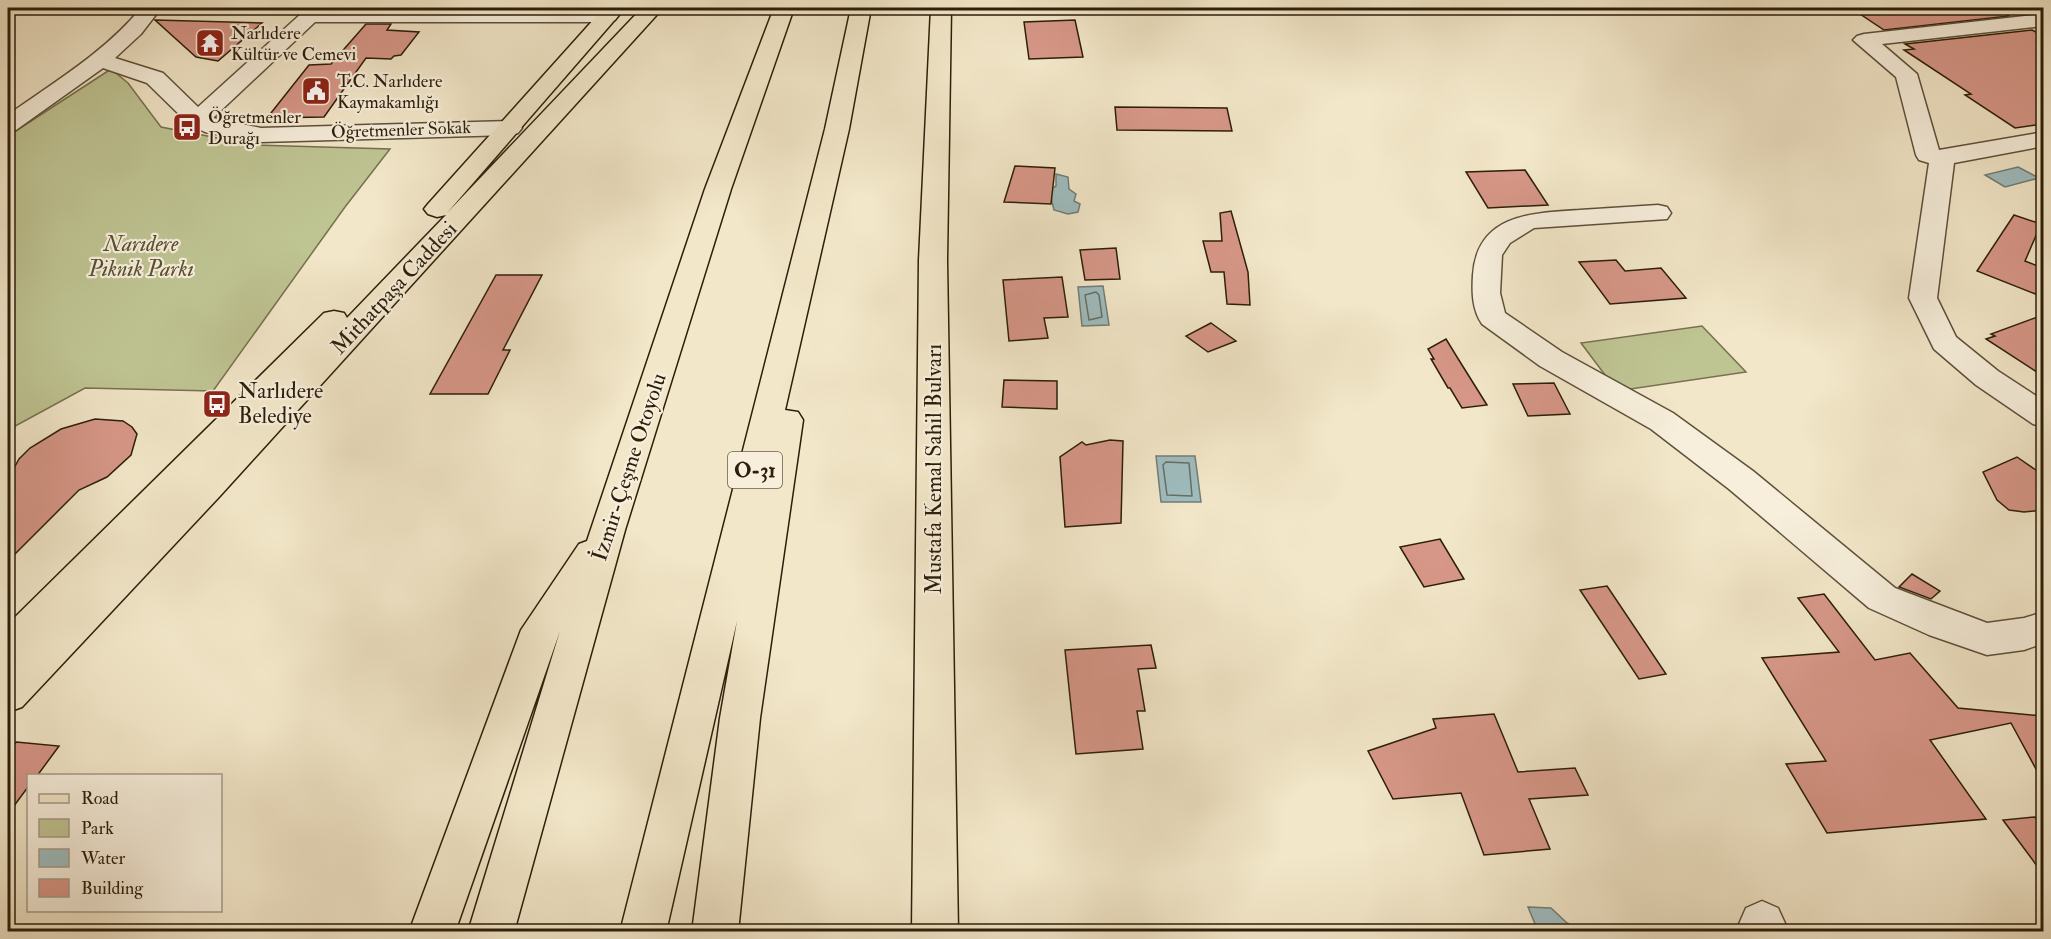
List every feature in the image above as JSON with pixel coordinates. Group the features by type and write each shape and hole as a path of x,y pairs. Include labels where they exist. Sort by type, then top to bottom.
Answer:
{"main road":[{"name":"Mithatpaşa Caddesi","path":"8,695 223,471 653,8"},
{"name":"İzmir-Çeşme Otoyolu","path":"491,932 608,530 718,189 784,8"},
{"name":"O-31","path":"643,932 837,129 861,8"},
{"name":"Mustafa Kemal Sahil Bulvarı","path":"935,932 933,261 941,8"},
{"name":"Mithatpaşa Caddesi","path":"8,648 320,335 510,128 612,12"},
{"path":"715,932 740,718 761,572 837,129"},
{"path":"432,932 540,630 608,530"}],"street":[{"path":"8,125 100,60 134,30 151,8"},
{"path":"198,120 310,16 399,11 612,12"},
{"path":"2043,20 1864,40 1906,74 1928,155 1942,158 2043,140"},
{"name":"Öğretmenler Sokak","path":"100,60 144,72 155,78 198,120 213,127 261,135 510,128"},
{"path":"1942,158 1923,298 1944,342 1987,378 2043,416"},
{"path":"1658,213 1528,221 1501,237 1488,255 1486,293 1492,317 1551,359 1662,422 1741,480 1882,598 1941,624 1987,639 2024,634 2043,627"}],"green space":[{"name":"Narıdere Piknik Parkı","path":"111,69 128,83 161,127 254,145 390,149 345,207 213,391 85,388 8,430 8,136"},
{"path":"1702,326 1746,372 1617,391 1581,343"}],"water":[{"path":"2018,167 2039,178 2005,187 1985,175"},
{"path":"1056,174 1068,177 1069,189 1076,194 1074,201 1080,204 1078,212 1068,214 1054,210 1049,190 1056,186"},
{"path":"1103,286 1109,325 1082,326 1078,287"},
{"path":"1156,456 1195,456 1201,502 1161,502"},
{"path":"1528,907 1551,908 1567,923 1581,931 1538,931"}],"building":[{"path":"1851,8 1996,8 2009,16 1884,30"},
{"name":"Narlıdere Kültür ve Cemevi","path":"155,20 262,23 218,61 196,57"},
{"path":"1075,20 1083,57 1029,59 1024,22"},
{"path":"366,24 391,24 387,30 419,32 401,55 391,59 366,58 324,117 267,118 309,65 331,64"},
{"path":"2032,30 2043,36 2043,124 2015,128 1965,95 1971,94 1904,50 1914,49 1905,44"},
{"path":"1115,107 1227,108 1232,131 1117,130"},
{"path":"1015,166 1055,168 1051,204 1004,202"},
{"path":"1525,170 1548,205 1488,208 1466,172"},
{"path":"1231,211 1248,272 1250,305 1227,304 1224,272 1211,272 1203,241 1222,241 1220,213"},
{"path":"2014,215 2041,224 2025,261 2043,268 2043,297 1977,271"},
{"path":"1116,248 1120,279 1085,280 1080,250"},
{"path":"1616,260 1625,271 1661,268 1686,298 1610,304 1579,262"},
{"path":"496,275 542,275 503,350 510,350 488,394 430,394"},
{"path":"1062,277 1068,317 1044,318 1048,338 1009,341 1003,280"},
{"path":"2043,315 2043,376 1986,339 1995,336 1991,334"},
{"path":"1211,323 1236,341 1208,352 1186,336"},
{"path":"1446,339 1487,405 1462,408 1448,388 1431,359 1434,359 1428,349"},
{"path":"1004,380 1057,381 1057,409 1002,407"},
{"path":"1554,383 1570,414 1528,416 1513,384"},
{"path":"95,419 123,421 132,427 137,434 131,455 107,477 79,490 8,561 8,501 13,470 19,459 30,448 61,429"},
{"path":"1110,440 1123,441 1121,523 1065,527 1060,457 1082,442 1086,445"},
{"path":"2017,457 2043,475 2043,510 2024,512 2009,510 1997,500 1983,472"},
{"path":"1440,539 1464,579 1424,587 1400,547"},
{"path":"1912,574 1940,591 1931,599 1899,587"},
{"path":"1607,586 1666,674 1639,679 1580,590"},
{"path":"1824,594 1875,660 1910,653 1958,708 2043,716 2043,782 2011,723 1930,740 1986,819 1827,833 1786,764 1826,761 1762,658 1839,652 1798,598"},
{"path":"1151,645 1156,668 1138,669 1145,711 1137,711 1143,749 1076,754 1065,650"},
{"path":"1494,714 1518,772 1575,768 1588,795 1529,799 1550,849 1484,855 1461,793 1393,799 1368,751 1436,728 1433,719"},
{"path":"16,742 59,746 38,774 27,774 27,788 8,814 8,753"},
{"path":"2035,817 2043,828 2043,874 2003,820"}],"place":[{"name":"Narlıdere Kültür ve Cemevi","path":"210,43"},
{"name":"T.C. Narlıdere Kaymakamlığı","path":"316,91"},
{"name":"Öğretmenler Durağı","path":"187,127"},
{"name":"Narlıdere Belediye","path":"217,404"}]}
